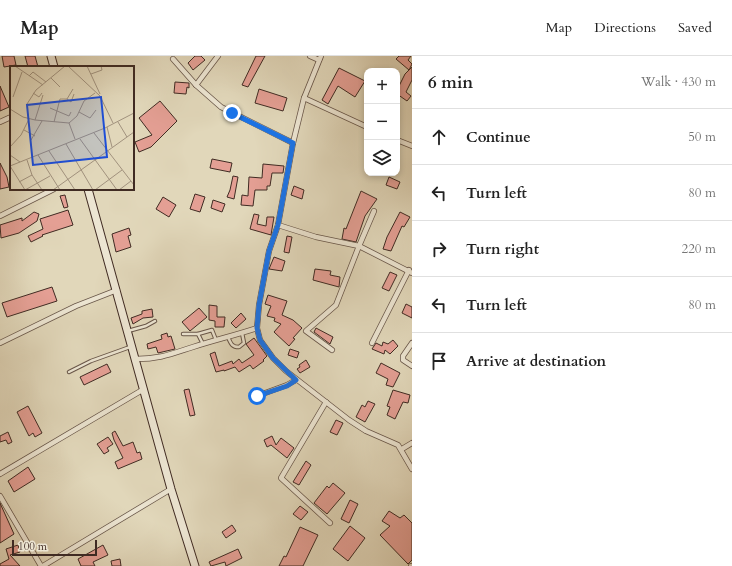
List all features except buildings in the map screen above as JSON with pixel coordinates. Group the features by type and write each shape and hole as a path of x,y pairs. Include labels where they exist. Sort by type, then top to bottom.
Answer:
{"main road":[{"path":"51,56 54,66"},
{"path":"88,190 171,489 195,566"}],"street":[{"path":"196,85 218,56"},
{"path":"310,56 320,58 304,98 293,143 278,225 269,251 259,305 257,328 260,340 273,358 296,380 348,420 366,431 398,445 402,449 412,469"},
{"path":"174,59 196,85 221,107 293,143"},
{"path":"304,98 364,126"},
{"path":"0,122 10,117"},
{"path":"400,141 412,146"},
{"path":"0,216 52,190"},
{"path":"332,350 306,331 336,305 374,211"},
{"path":"278,225 316,237 359,246 410,272 372,343"},
{"path":"0,343 76,306 117,290"},
{"path":"136,359 156,359 257,328"},
{"path":"412,343 403,356 403,360 412,366"},
{"path":"257,396 287,386 296,380"},
{"path":"0,474 144,389"},
{"path":"326,402 281,478 330,524"},
{"path":"402,449 412,442"},
{"path":"0,496 42,566 171,489"}],"lane":[{"path":"128,331 146,326 155,321"},
{"path":"183,334 198,334 212,330 216,340"},
{"path":"228,337 231,345 234,347 240,347 244,343 242,333"},
{"path":"198,334 203,344"},
{"path":"69,372 91,361 132,346"}],"route":[{"path":"232,113 293,143 285,180 278,225 269,251 259,305 257,328 260,340 273,358 296,380 287,386 257,396"}]}
